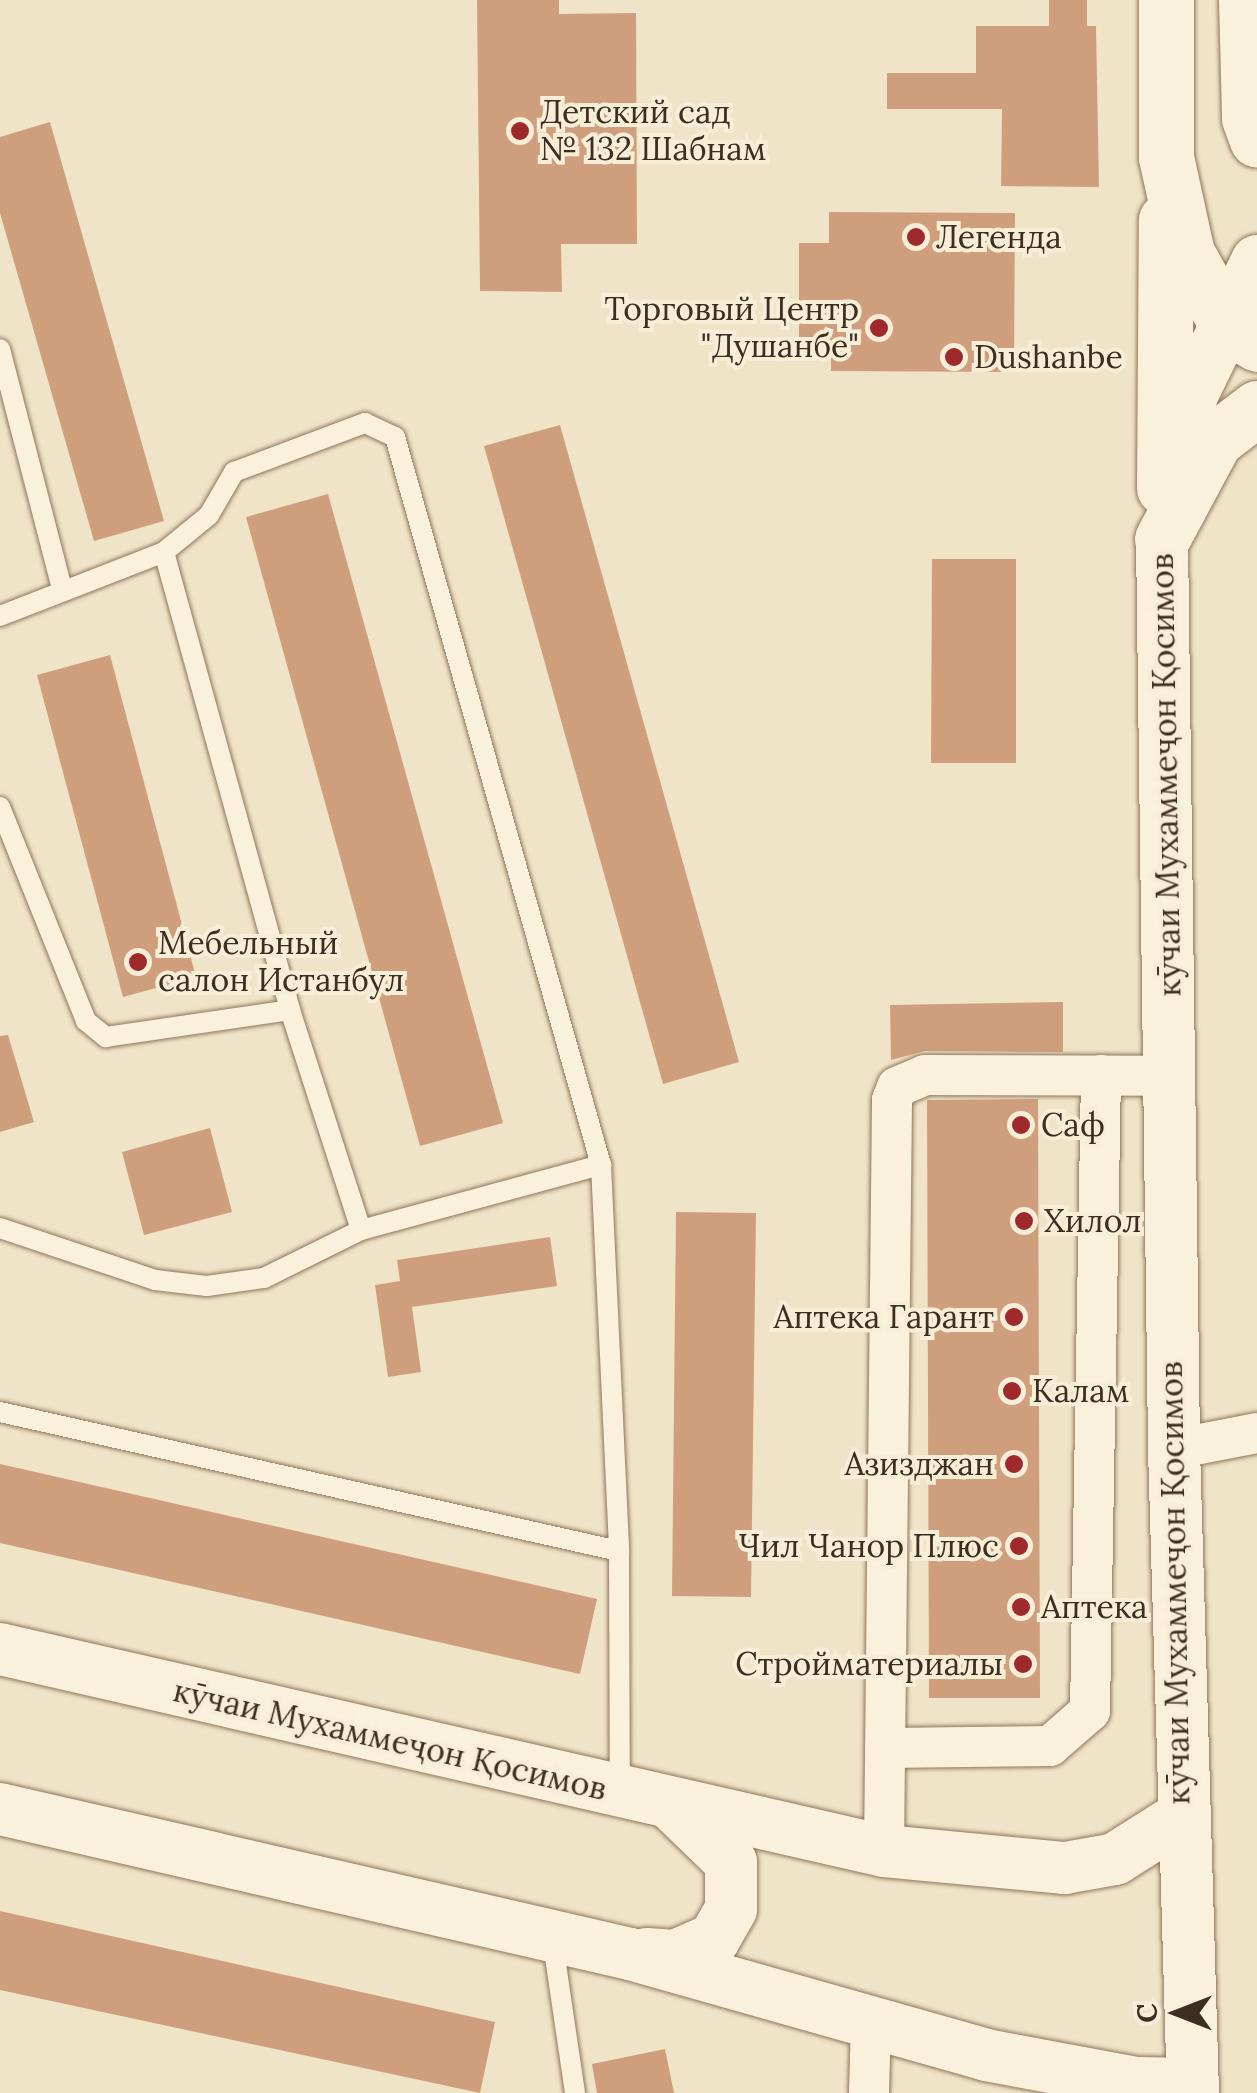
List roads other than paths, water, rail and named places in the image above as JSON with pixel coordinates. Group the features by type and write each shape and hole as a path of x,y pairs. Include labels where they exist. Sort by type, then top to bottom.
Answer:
{"main road":[{"path":"1163,514 1166,0"},
{"path":"1246,0 1249,118 1257,140"},
{"path":"1166,158 1186,253 1247,329"},
{"path":"1163,514 1215,440 1257,408"}],"street":[{"name":"кӯчаи Мухаммеҷон Қосимов","path":"0,1649 672,1806 884,1851 1064,1868 1115,1859 1183,1816 1174,1449 1163,514 1192,395 1247,329 1257,261"},
{"path":"884,1851 892,1100 897,1087 925,1075 1170,1076"},
{"path":"884,1748 1050,1746 1090,1711 1101,1076"},
{"path":"1174,1449 1257,1433"},
{"path":"630,1954 676,1956 714,1938 732,1908 732,1862 672,1806"},
{"path":"0,1809 630,1954 986,2056 1136,2083 1192,2088 1183,1816"},
{"path":"869,2093 871,2022"}],"lane":[{"path":"0,349 62,588"},
{"path":"0,616 62,588 164,552 209,514 234,472 365,423 395,437 601,1166 619,1551 620,1794"},
{"path":"164,552 290,1010 362,1230"},
{"path":"0,807 86,1021 106,1036 290,1010"},
{"path":"0,1228 155,1280 207,1286 264,1278 362,1230 601,1166"},
{"path":"0,1412 619,1551"},
{"path":"552,1935 575,2093"}],"place":[{"name":"Детский сад № 132 Шабнам","path":"520,131"},
{"name":"Легенда","path":"916,237"},
{"name":"Торговый Центр \"Душанбе\"","path":"879,328"},
{"name":"Dushanbe","path":"954,357"},
{"name":"Мебельный салон Истанбул","path":"138,962"},
{"name":"Саф","path":"1021,1125"},
{"name":"Хилол","path":"1024,1221"},
{"name":"Аптека Гарант","path":"1014,1317"},
{"name":"Калам","path":"1012,1391"},
{"name":"Азизджан","path":"1014,1464"},
{"name":"Чил Чанор Плюс","path":"1019,1546"},
{"name":"Аптека","path":"1021,1607"},
{"name":"Стройматериалы","path":"1023,1664"}]}
